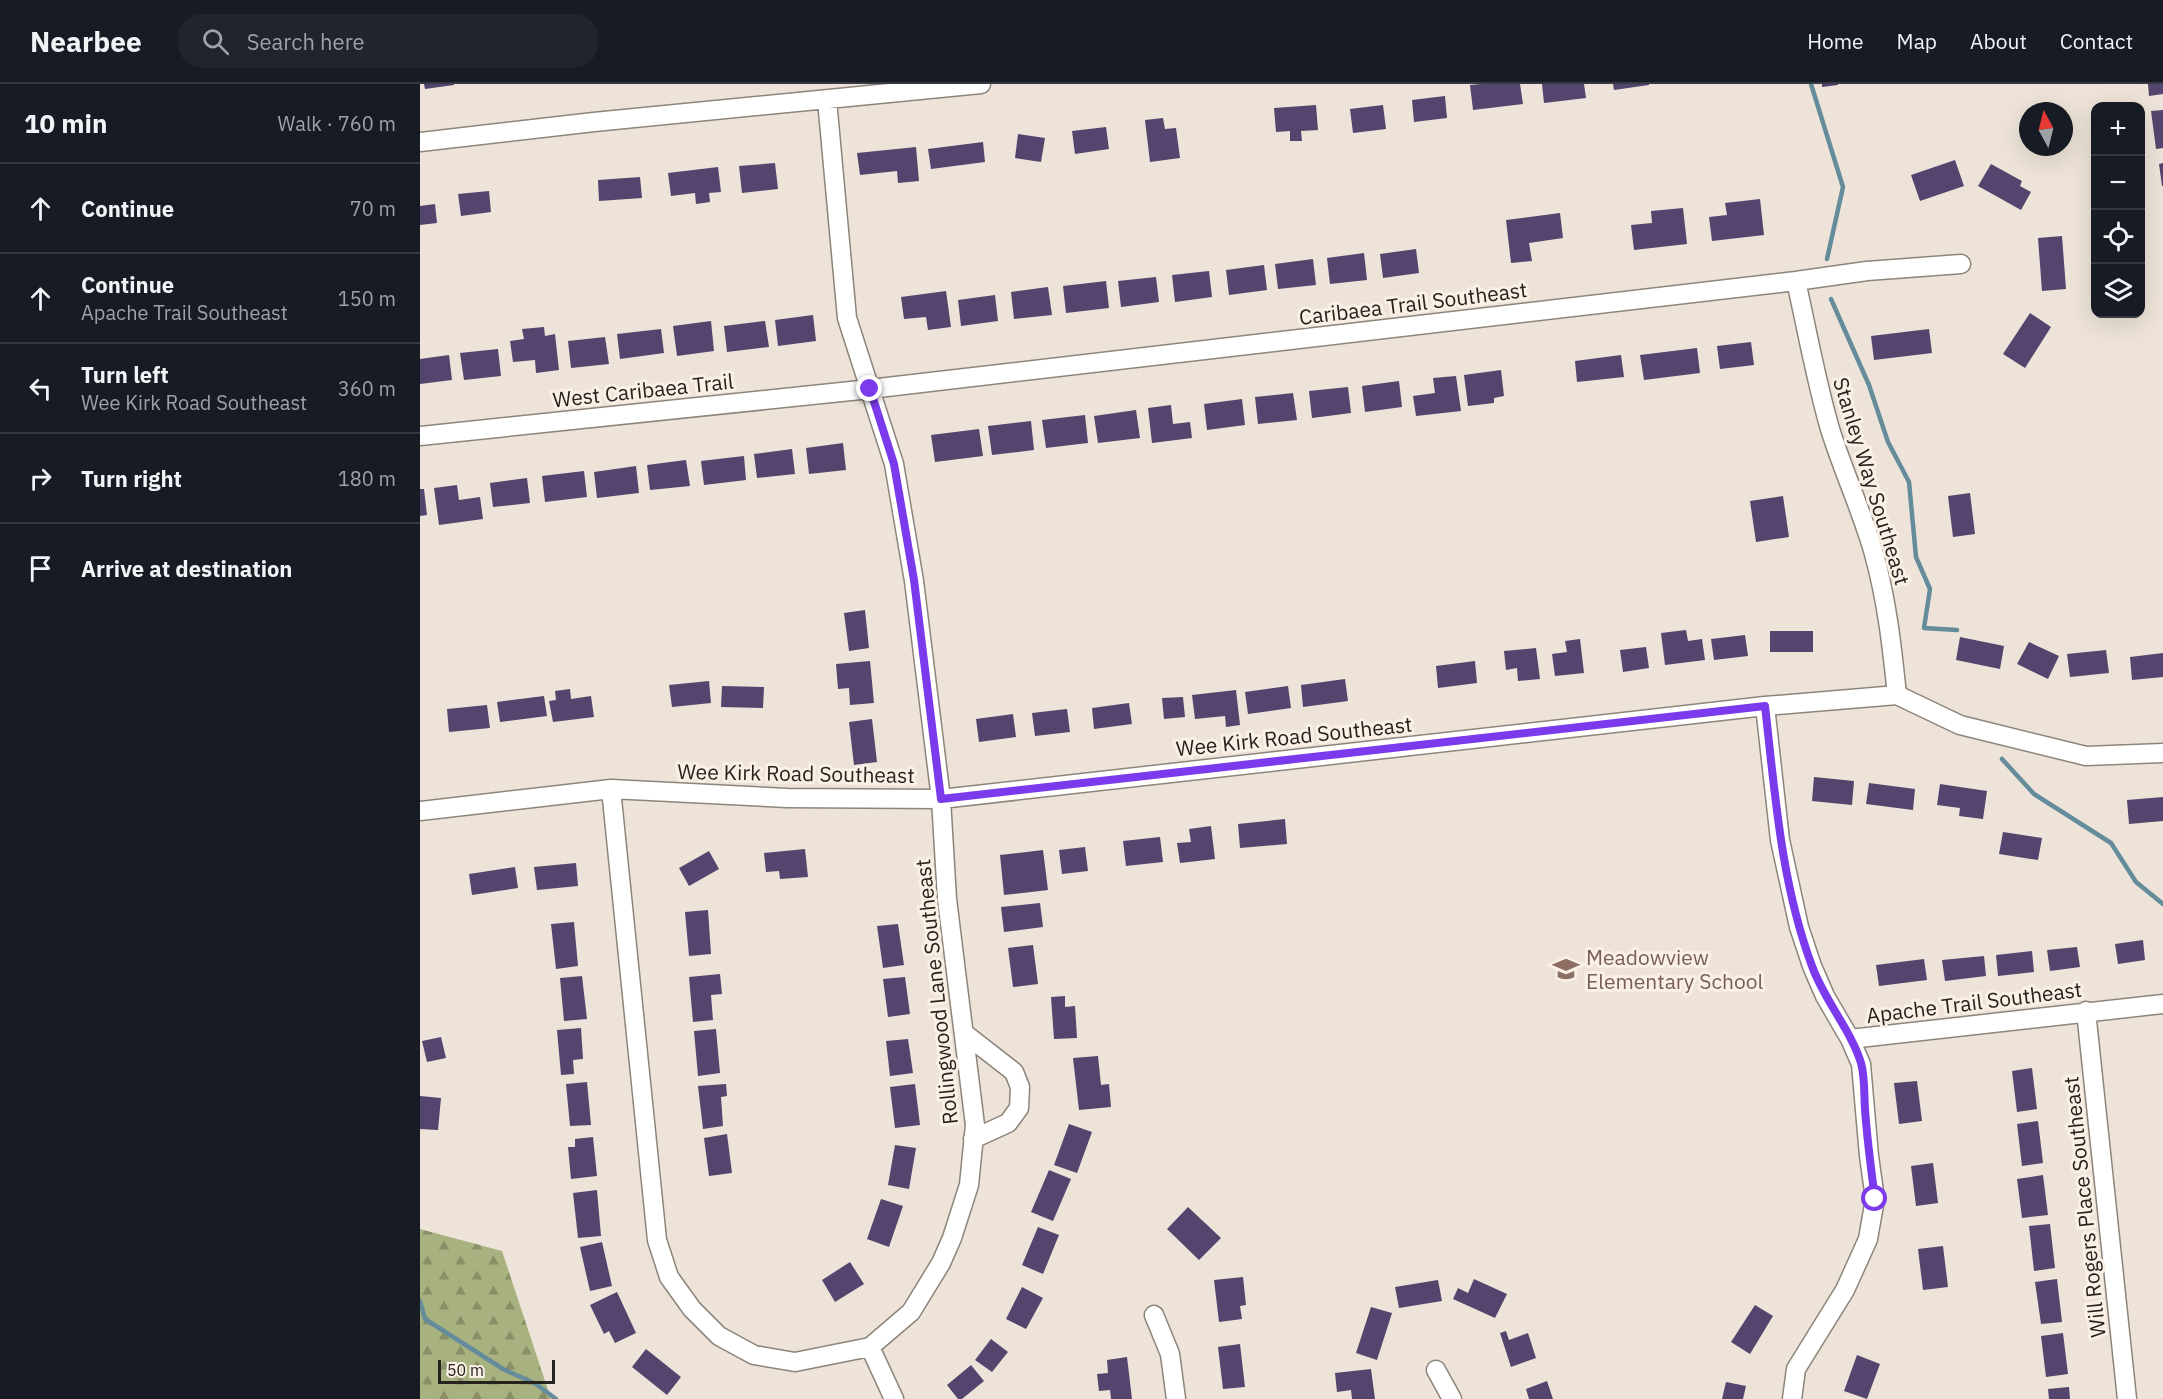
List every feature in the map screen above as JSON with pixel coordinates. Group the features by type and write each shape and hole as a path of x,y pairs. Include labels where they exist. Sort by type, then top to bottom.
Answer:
{"street":[{"path":"420,142 594,122 827,100 848,91 981,84"},
{"name":"Rollingwood Lane Southeast","path":"611,789 657,1240 669,1277 692,1309 719,1336 754,1354 795,1362 870,1347 911,1312 941,1263 952,1238 969,1185 975,1125 947,899 941,799 914,580 894,464 847,318 827,100"},
{"name":"Caribaea Trail Southeast","path":"870,389 1867,271 1961,264"},
{"name":"Stanley Way Southeast","path":"1796,281 1830,429 1863,516 1875,556 1888,618 1897,695"},
{"name":"West Caribaea Trail","path":"420,436 870,389"},
{"path":"1897,695 1960,725 2086,756 2163,753"},
{"name":"Wee Kirk Road Southeast","path":"420,811 611,789 787,798 941,799 1765,706 1897,695"},
{"name":"Apache Trail Southeast","path":"1765,706 1780,840 1799,927 1825,996 1850,1039 2163,1004"},
{"name":"Will Rogers Place Southeast","path":"2086,1011 2127,1399"},
{"path":"964,1033 1014,1072 1020,1086 1019,1108 1008,1123 973,1139"},
{"path":"1792,1399 1796,1369 1845,1290 1868,1239 1875,1199 1861,1064 1850,1039"},
{"path":"1154,1315 1170,1354 1176,1399"},
{"path":"870,1347 894,1399"},
{"path":"1436,1370 1452,1399"}],"green space":[{"path":"420,1229 502,1251 551,1399 420,1399"}],"building":[{"path":"424,84 454,84 454,85 425,89"},
{"path":"1520,84 1523,104 1473,110 1470,85"},
{"path":"1542,84 1584,84 1586,98 1544,103"},
{"path":"1613,84 1649,84 1649,85 1614,90"},
{"path":"1822,84 1838,84 1838,85 1822,87"},
{"path":"2148,84 2163,84 2163,94 2149,96"},
{"path":"1445,96 1447,118 1414,122 1412,100"},
{"path":"1316,105 1318,130 1301,131 1302,141 1290,141 1290,131 1276,132 1274,108"},
{"path":"1383,105 1386,129 1353,133 1350,109"},
{"path":"2163,110 2163,148 2156,149 2151,111"},
{"path":"1163,118 1165,129 1176,128 1180,158 1150,162 1145,120"},
{"path":"1106,127 1109,149 1075,154 1072,131"},
{"path":"1018,134 1045,138 1041,162 1015,158"},
{"path":"983,142 985,162 931,169 928,149"},
{"path":"916,147 919,181 898,183 897,171 860,175 857,153"},
{"path":"1955,160 1964,186 1920,201 1911,175"},
{"path":"775,163 778,189 742,193 739,166"},
{"path":"2163,163 2163,186 2162,186 2159,164"},
{"path":"1991,164 2022,181 2020,186 2031,192 2021,210 1978,186"},
{"path":"718,167 721,192 709,193 710,202 696,204 695,193 671,196 668,173"},
{"path":"640,177 642,198 599,201 598,180"},
{"path":"489,191 491,212 461,216 458,194"},
{"path":"1760,199 1764,235 1712,241 1709,217 1727,215 1725,203"},
{"path":"435,204 437,223 420,225 420,206"},
{"path":"1683,208 1687,244 1634,250 1631,225 1652,223 1651,211"},
{"path":"1560,213 1563,238 1529,243 1532,261 1511,263 1506,220"},
{"path":"2062,236 2066,289 2042,291 2038,238"},
{"path":"1416,249 1419,273 1383,278 1380,254"},
{"path":"1364,253 1367,280 1330,284 1327,258"},
{"path":"1313,259 1316,285 1278,289 1275,264"},
{"path":"1264,265 1267,290 1229,295 1226,270"},
{"path":"1209,271 1212,297 1175,302 1172,275"},
{"path":"1156,277 1159,302 1121,307 1118,281"},
{"path":"1106,281 1109,308 1066,313 1063,286"},
{"path":"1048,287 1052,315 1014,319 1011,292"},
{"path":"946,291 951,327 928,330 926,317 904,319 901,297"},
{"path":"995,295 998,321 961,326 958,300"},
{"path":"2030,313 2051,327 2025,368 2003,354"},
{"path":"813,315 816,341 778,346 775,320"},
{"path":"711,321 714,351 677,356 673,326"},
{"path":"765,321 769,347 727,352 724,326"},
{"path":"544,327 545,336 555,334 559,370 536,373 535,360 513,362 510,341 524,339 522,329"},
{"path":"661,329 664,353 620,359 617,334"},
{"path":"1929,329 1932,353 1874,360 1871,336"},
{"path":"605,337 609,364 571,368 568,341"},
{"path":"1751,342 1754,365 1720,369 1717,346"},
{"path":"1697,348 1700,373 1644,380 1640,355"},
{"path":"498,349 501,376 464,380 460,353"},
{"path":"449,355 452,380 420,384 420,359"},
{"path":"1621,355 1624,377 1577,382 1575,361"},
{"path":"1501,370 1504,396 1494,398 1494,403 1468,406 1464,375"},
{"path":"1456,376 1461,411 1416,416 1413,396 1435,393 1433,378"},
{"path":"1399,381 1402,407 1365,412 1362,386"},
{"path":"1348,387 1351,413 1312,418 1309,391"},
{"path":"1293,393 1297,420 1258,424 1255,397"},
{"path":"1242,399 1245,425 1207,430 1204,404"},
{"path":"1171,405 1173,424 1190,422 1192,438 1152,443 1148,408"},
{"path":"1136,410 1140,438 1098,443 1094,416"},
{"path":"1085,415 1088,443 1046,448 1042,420"},
{"path":"1031,421 1034,450 992,455 988,426"},
{"path":"979,429 983,456 935,462 931,435"},
{"path":"843,443 846,470 809,474 806,448"},
{"path":"792,449 795,474 757,478 754,454"},
{"path":"744,456 746,480 704,485 701,461"},
{"path":"686,460 690,486 650,490 647,465"},
{"path":"636,466 639,493 597,498 594,472"},
{"path":"584,471 587,497 545,502 542,476"},
{"path":"527,478 530,503 493,507 490,483"},
{"path":"457,485 459,500 480,497 483,519 439,525 434,488"},
{"path":"420,489 424,489 427,515 420,516"},
{"path":"1970,493 1975,534 1953,537 1948,496"},
{"path":"1783,496 1789,537 1756,542 1750,501"},
{"path":"865,610 869,648 849,651 844,613"},
{"path":"1686,630 1688,641 1702,639 1705,660 1665,665 1661,633"},
{"path":"1770,631 1813,631 1813,652 1770,652"},
{"path":"1745,635 1748,656 1714,660 1711,639"},
{"path":"1960,637 2004,646 2000,669 1956,660"},
{"path":"1580,639 1584,673 1555,676 1552,654 1567,652 1565,641"},
{"path":"2029,642 2059,656 2048,679 2017,664"},
{"path":"1646,647 1649,668 1623,672 1620,650"},
{"path":"1536,648 1540,679 1518,681 1517,668 1506,670 1504,651"},
{"path":"2106,650 2109,673 2070,677 2067,654"},
{"path":"2163,653 2163,677 2132,680 2130,657"},
{"path":"870,661 874,703 850,705 849,688 838,689 836,664"},
{"path":"1475,661 1477,683 1438,688 1436,666"},
{"path":"1345,679 1348,701 1303,707 1301,685"},
{"path":"709,681 711,703 672,707 669,685"},
{"path":"722,686 764,687 763,708 721,707"},
{"path":"1288,686 1291,708 1248,714 1245,692"},
{"path":"570,689 571,699 591,696 594,717 553,722 549,701 556,700 555,691"},
{"path":"1236,690 1240,725 1226,727 1225,716 1195,719 1192,695"},
{"path":"544,696 547,716 500,722 497,702"},
{"path":"1183,697 1185,717 1164,719 1162,698"},
{"path":"1129,703 1132,724 1094,729 1092,708"},
{"path":"487,705 490,728 449,732 447,709"},
{"path":"1067,709 1070,732 1035,736 1032,713"},
{"path":"1013,714 1016,737 979,742 976,719"},
{"path":"872,719 877,762 854,765 849,722"},
{"path":"1814,777 1854,781 1852,805 1812,801"},
{"path":"1869,783 1915,789 1913,810 1866,804"},
{"path":"1940,784 1987,791 1983,819 1959,816 1960,808 1937,805"},
{"path":"2163,797 2163,821 2129,824 2127,800"},
{"path":"1285,819 1287,844 1240,848 1238,824"},
{"path":"1211,826 1215,859 1180,863 1177,843 1191,842 1189,829"},
{"path":"2003,832 2042,838 2038,860 1999,854"},
{"path":"1160,837 1163,862 1126,866 1123,841"},
{"path":"1085,847 1088,871 1062,874 1059,850"},
{"path":"805,849 808,877 780,879 779,871 766,872 764,853"},
{"path":"1043,850 1048,890 1004,895 1000,855"},
{"path":"709,851 719,869 689,886 679,868"},
{"path":"576,863 578,886 537,890 534,867"},
{"path":"515,867 518,888 472,895 469,874"},
{"path":"1040,903 1043,927 1004,932 1001,907"},
{"path":"708,910 711,954 689,956 685,912"},
{"path":"574,922 578,966 556,969 551,924"},
{"path":"898,924 904,965 883,968 877,926"},
{"path":"2143,940 2145,960 2118,964 2115,944"},
{"path":"1033,945 1038,984 1013,987 1008,948"},
{"path":"2077,947 2080,967 2050,971 2047,950"},
{"path":"2032,951 2034,972 1998,976 1996,955"},
{"path":"1984,956 1986,976 1945,981 1942,960"},
{"path":"1924,959 1927,980 1879,986 1876,965"},
{"path":"720,974 722,994 711,995 713,1020 693,1022 689,977"},
{"path":"582,976 587,1019 564,1021 560,978"},
{"path":"905,977 910,1014 888,1017 883,979"},
{"path":"1065,996 1065,1007 1075,1006 1077,1038 1054,1039 1051,997"},
{"path":"581,1028 583,1059 573,1060 574,1074 561,1075 557,1030"},
{"path":"716,1029 720,1073 698,1076 694,1031"},
{"path":"441,1037 446,1058 427,1062 422,1041"},
{"path":"908,1039 913,1073 890,1076 886,1041"},
{"path":"1098,1056 1101,1085 1109,1084 1111,1107 1079,1110 1073,1058"},
{"path":"2032,1068 2037,1109 2017,1112 2012,1071"},
{"path":"1917,1081 1922,1121 1899,1124 1894,1083"},
{"path":"587,1082 591,1125 570,1126 566,1084"},
{"path":"726,1084 727,1096 721,1097 723,1126 703,1129 698,1086"},
{"path":"915,1084 920,1125 895,1128 890,1087"},
{"path":"420,1096 441,1098 438,1130 420,1129"},
{"path":"2038,1121 2043,1163 2022,1166 2017,1124"},
{"path":"1069,1124 1092,1132 1077,1173 1054,1165"},
{"path":"727,1134 732,1173 709,1176 704,1138"},
{"path":"593,1137 597,1176 571,1179 568,1147 575,1147 575,1139"},
{"path":"895,1145 916,1148 909,1189 888,1185"},
{"path":"1933,1163 1938,1203 1916,1206 1911,1166"},
{"path":"1049,1170 1071,1179 1053,1221 1031,1212"},
{"path":"2043,1175 2048,1215 2022,1218 2017,1179"},
{"path":"597,1190 601,1236 578,1238 573,1193"},
{"path":"881,1199 903,1206 889,1247 867,1239"},
{"path":"1188,1207 1221,1238 1199,1260 1167,1229"},
{"path":"2050,1224 2055,1268 2034,1271 2029,1226"},
{"path":"1038,1227 1059,1235 1043,1274 1022,1265"},
{"path":"602,1242 612,1286 590,1291 580,1247"},
{"path":"1943,1246 1948,1287 1923,1290 1918,1249"},
{"path":"850,1262 864,1284 835,1302 822,1280"},
{"path":"1243,1277 1246,1305 1240,1306 1242,1319 1219,1322 1214,1280"},
{"path":"1474,1279 1507,1294 1495,1318 1453,1299 1458,1288 1468,1293"},
{"path":"2057,1279 2062,1322 2041,1324 2035,1282"},
{"path":"1438,1280 1442,1301 1399,1308 1395,1287"},
{"path":"1022,1287 1043,1298 1026,1329 1006,1319"},
{"path":"617,1292 636,1333 615,1343 609,1331 604,1334 590,1305"},
{"path":"1755,1305 1773,1316 1750,1354 1731,1342"},
{"path":"1371,1307 1392,1313 1377,1360 1356,1353"},
{"path":"1506,1331 1509,1340 1528,1333 1536,1358 1511,1367 1500,1333"},
{"path":"2063,1333 2068,1374 2046,1377 2041,1336"},
{"path":"991,1339 1008,1352 992,1372 975,1360"},
{"path":"1240,1344 1245,1387 1223,1389 1218,1347"},
{"path":"646,1349 681,1377 667,1395 632,1367"},
{"path":"1857,1355 1880,1364 1867,1399 1844,1391"},
{"path":"1127,1357 1132,1399 1111,1399 1110,1390 1099,1391 1097,1374 1108,1373 1107,1360"},
{"path":"971,1365 984,1381 962,1399 958,1399 947,1385"},
{"path":"1371,1369 1375,1399 1352,1399 1351,1390 1337,1392 1335,1373"},
{"path":"1547,1381 1553,1399 1529,1399 1526,1389"},
{"path":"1726,1382 1746,1386 1743,1399 1722,1399"},
{"path":"2069,1387 2070,1399 2049,1399 2048,1389"}],"waterway":[{"path":"1811,84 1843,187 1827,259"},
{"path":"1831,299 1869,385 1888,442 1909,482 1916,557 1930,589 1924,628 1957,630"},
{"path":"2002,759 2034,794 2111,843 2136,882 2163,904"},
{"path":"420,1301 425,1319 503,1369 536,1384 556,1399"}],"place":[{"name":"Meadowview Elementary School","path":"1566,969"}],"route":[{"path":"870,389 894,464 914,580 941,799 1765,706 1780,840 1799,927 1825,996 1850,1039 1861,1064 1875,1199"}]}
